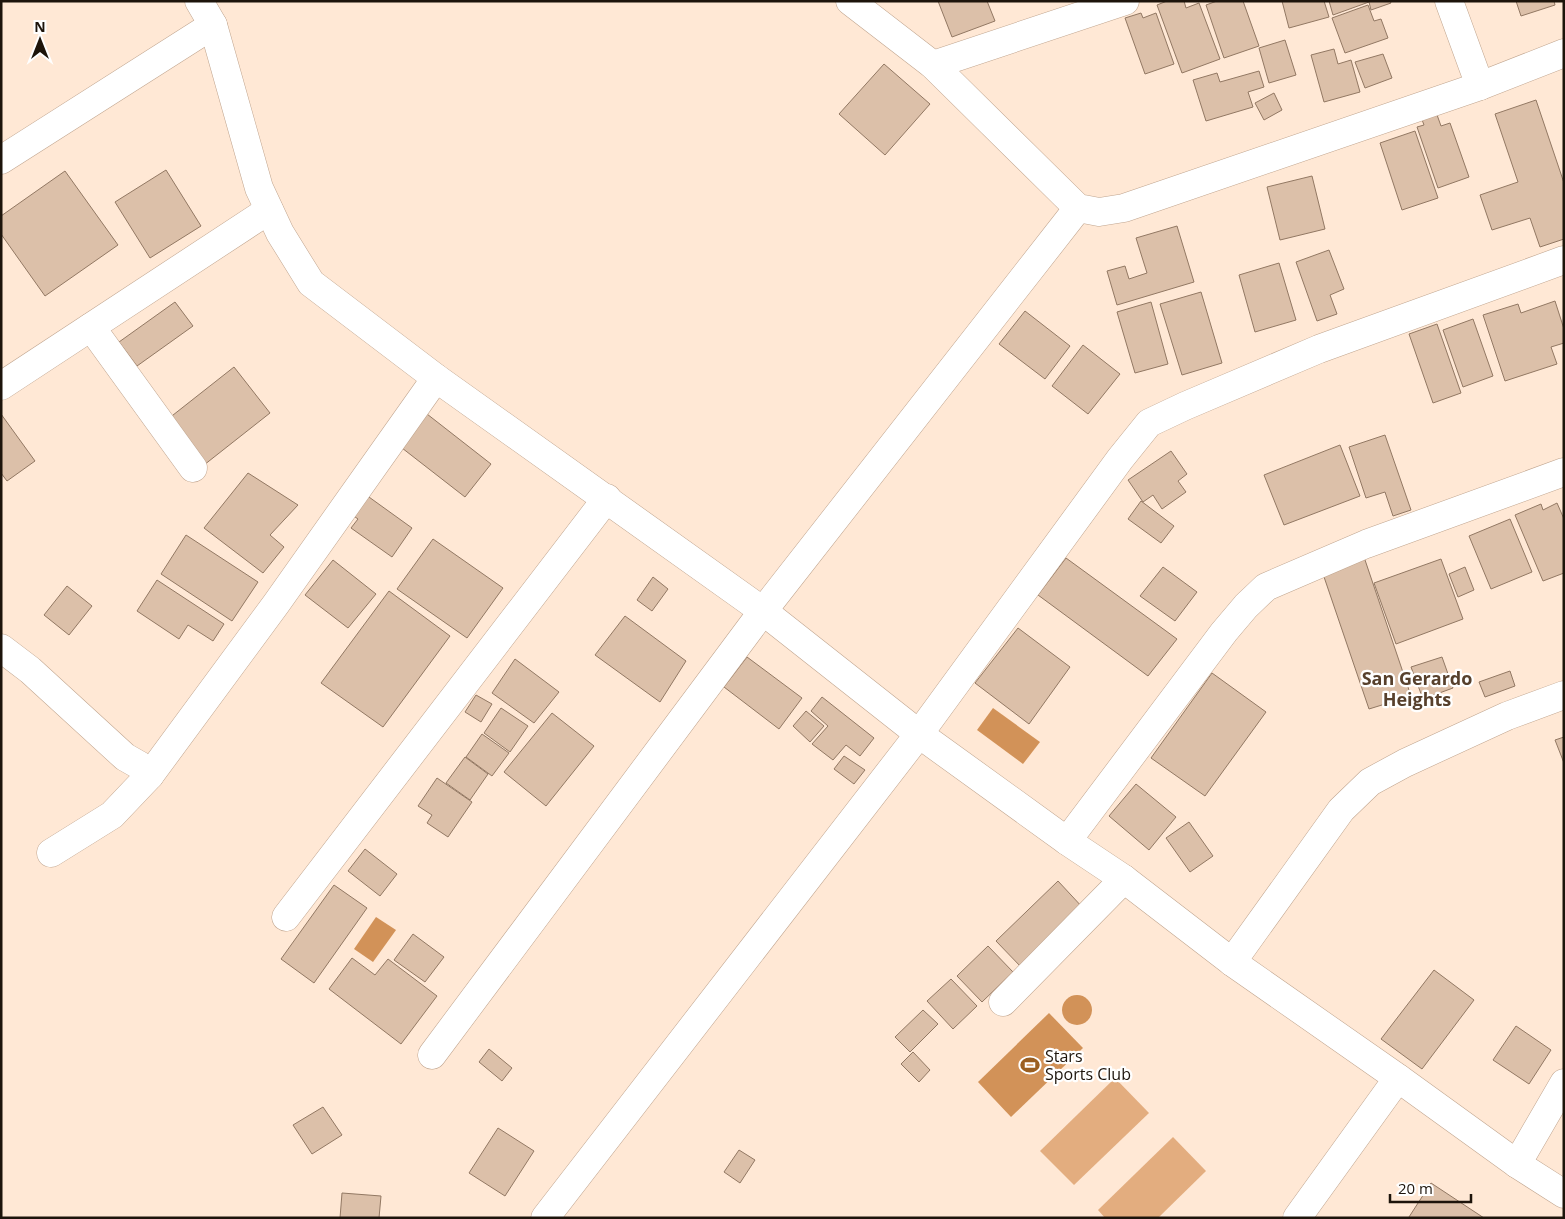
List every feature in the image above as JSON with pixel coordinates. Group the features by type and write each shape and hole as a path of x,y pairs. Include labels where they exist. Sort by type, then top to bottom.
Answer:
{"street":[{"path":"199,1 213,25 258,188 280,233 311,283 436,378 607,498 763,611 919,734 1067,841 1124,879 1232,962 1517,1164 1564,1194"},
{"path":"850,1 933,64 1078,208 1099,212 1124,208 1480,86 1564,53"},
{"path":"933,64 1124,1"},
{"path":"1449,1 1480,86"},
{"path":"1,160 213,25"},
{"path":"432,1055 763,611 1078,208"},
{"path":"1,386 269,210"},
{"path":"545,1218 919,734 1120,459 1149,423 1319,349 1564,260"},
{"path":"90,327 193,468"},
{"path":"51,853 112,815 150,775 276,604 436,378"},
{"path":"1067,841 1224,632 1246,606 1266,587 1366,544 1564,472"},
{"path":"286,917 607,498"},
{"path":"1,648 30,670 125,757 139,764 150,775"},
{"path":"1232,962 1341,810 1370,782 1405,763 1506,716 1564,695"},
{"path":"1003,1002 1124,879"},
{"path":"1297,1218 1398,1078"},
{"path":"1517,1164 1564,1083"}],"shaded area":[{"path":"993,708 1040,742 1023,764 977,730"},
{"path":"376,917 396,930 373,962 354,949"},
{"path":"1077,995 1087,1000 1092,1010 1087,1020 1077,1025 1067,1020 1062,1010 1067,1000"},
{"name":"Stars Sports Club","path":"1049,1013 1083,1048 1011,1117 978,1082"},
{"path":"1115,1078 1149,1113 1074,1185 1040,1151"},
{"path":"1173,1137 1206,1171 1158,1218 1105,1218 1098,1210"}],"building":[{"path":"938,1 987,1 995,21 952,37"},
{"path":"1167,1 1184,1 1186,8 1199,3 1220,59 1182,73 1157,5"},
{"path":"1217,1 1243,1 1259,46 1224,58 1206,5"},
{"path":"1282,1 1324,1 1329,17 1289,28"},
{"path":"1329,1 1390,1 1391,3 1371,10 1369,2 1333,15"},
{"path":"1516,1 1554,1 1555,5 1521,16"},
{"path":"1368,5 1374,21 1381,19 1388,38 1345,53 1332,18"},
{"path":"1141,13 1143,18 1156,13 1174,64 1145,74 1125,18"},
{"path":"1285,40 1296,75 1269,83 1259,48"},
{"path":"1334,49 1338,64 1351,60 1360,92 1324,102 1311,55"},
{"path":"1383,54 1392,78 1365,88 1355,62"},
{"path":"884,64 930,104 885,155 839,114"},
{"path":"1259,71 1264,87 1248,92 1253,107 1206,121 1193,80 1217,73 1220,82"},
{"path":"1274,93 1282,110 1264,120 1255,103"},
{"path":"1536,100 1564,183 1564,239 1540,247 1530,218 1492,230 1480,195 1518,182 1495,114"},
{"path":"1436,112 1441,126 1450,123 1469,177 1438,188 1417,127 1424,125 1421,117"},
{"path":"1415,131 1438,198 1402,210 1380,143"},
{"path":"166,170 201,226 150,258 115,202"},
{"path":"65,171 118,245 45,296 1,234 1,216"},
{"path":"1312,176 1325,229 1280,240 1267,187"},
{"path":"1177,226 1194,282 1117,305 1107,271 1125,266 1129,279 1147,273 1136,238"},
{"path":"1329,250 1344,289 1330,295 1337,314 1317,321 1296,262"},
{"path":"1279,263 1296,320 1255,332 1239,275"},
{"path":"1201,292 1222,363 1182,375 1160,304"},
{"path":"1555,301 1564,329 1564,343 1551,347 1557,364 1505,381 1483,315 1518,304 1521,313"},
{"path":"175,302 193,326 137,366 119,342"},
{"path":"1151,302 1168,364 1135,373 1117,312"},
{"path":"1025,311 1070,346 1045,379 999,344"},
{"path":"1473,319 1493,376 1463,387 1443,330"},
{"path":"1437,324 1461,393 1433,403 1409,334"},
{"path":"1083,345 1120,374 1088,414 1052,386"},
{"path":"234,367 270,413 204,465 168,419"},
{"path":"1,414 35,461 7,481 1,473"},
{"path":"427,414 491,464 465,497 393,441"},
{"path":"1385,435 1411,510 1393,516 1385,492 1366,498 1349,447"},
{"path":"1340,445 1360,496 1284,525 1264,475"},
{"path":"1171,451 1187,474 1178,481 1186,492 1162,509 1153,495 1143,502 1128,480"},
{"path":"248,473 298,505 270,535 284,547 263,573 204,528"},
{"path":"362,492 412,528 392,557 351,528 358,519 348,512"},
{"path":"1141,501 1174,526 1161,543 1128,519"},
{"path":"1557,503 1564,519 1564,573 1543,581 1515,515 1541,504 1543,510"},
{"path":"1510,519 1532,572 1491,589 1469,536"},
{"path":"186,535 258,582 232,621 161,574"},
{"path":"433,539 503,588 467,638 397,589"},
{"path":"1364,557 1411,696 1369,709 1322,571"},
{"path":"1066,558 1177,639 1148,676 1038,595"},
{"path":"1441,559 1463,619 1396,644 1374,583"},
{"path":"333,560 376,594 348,628 305,595"},
{"path":"1163,567 1197,592 1175,621 1140,596"},
{"path":"1465,567 1474,590 1458,597 1449,574"},
{"path":"653,577 668,589 652,611 637,600"},
{"path":"157,580 224,624 213,641 188,625 179,639 137,611"},
{"path":"67,586 92,606 69,635 44,615"},
{"path":"389,591 450,636 383,727 321,683"},
{"path":"625,616 686,661 660,702 595,655"},
{"path":"1018,628 1070,667 1029,724 975,683"},
{"path":"747,657 802,698 779,729 724,687"},
{"path":"1442,657 1453,688 1423,699 1411,667"},
{"path":"515,659 559,692 534,723 492,693"},
{"path":"1510,671 1515,686 1485,697 1479,682"},
{"path":"1212,673 1266,712 1205,796 1151,758"},
{"path":"476,695 492,704 481,722 465,712"},
{"path":"822,697 874,738 860,756 846,745 833,760 812,744 828,726 811,711"},
{"path":"501,708 528,726 510,752 484,733"},
{"path":"806,711 824,726 810,742 793,726"},
{"path":"552,713 594,746 546,806 504,772"},
{"path":"482,734 509,753 492,776 466,757"},
{"path":"1564,737 1564,763 1555,740"},
{"path":"844,756 865,770 854,784 834,769"},
{"path":"465,757 488,774 470,800 446,783"},
{"path":"437,778 472,802 448,837 427,823 432,815 418,806"},
{"path":"1136,784 1176,817 1149,850 1109,816"},
{"path":"1189,822 1213,856 1190,872 1166,838"},
{"path":"365,849 397,874 380,896 348,871"},
{"path":"1058,881 1084,909 1022,968 996,941"},
{"path":"334,885 367,908 314,983 281,959"},
{"path":"413,934 444,957 425,982 394,960"},
{"path":"988,946 1013,972 982,1002 957,976"},
{"path":"352,958 375,975 388,959 437,996 401,1044 329,989"},
{"path":"1434,970 1474,1000 1422,1069 1381,1039"},
{"path":"951,979 977,1006 953,1029 927,1001"},
{"path":"923,1010 938,1024 910,1052 895,1037"},
{"path":"1516,1026 1551,1050 1529,1084 1493,1060"},
{"path":"489,1049 512,1068 502,1081 479,1062"},
{"path":"913,1052 930,1070 919,1082 901,1064"},
{"path":"323,1107 342,1135 312,1154 293,1125"},
{"path":"498,1128 534,1151 505,1196 469,1173"},
{"path":"739,1150 755,1160 740,1183 724,1172"},
{"path":"1431,1183 1484,1218 1410,1218"},
{"path":"342,1193 381,1196 379,1218 340,1218"}],"place":[{"name":"Stars Sports Club","path":"1030,1065"}],"district":[{"name":"San Gerardo Heights","path":"1417,688"}]}
